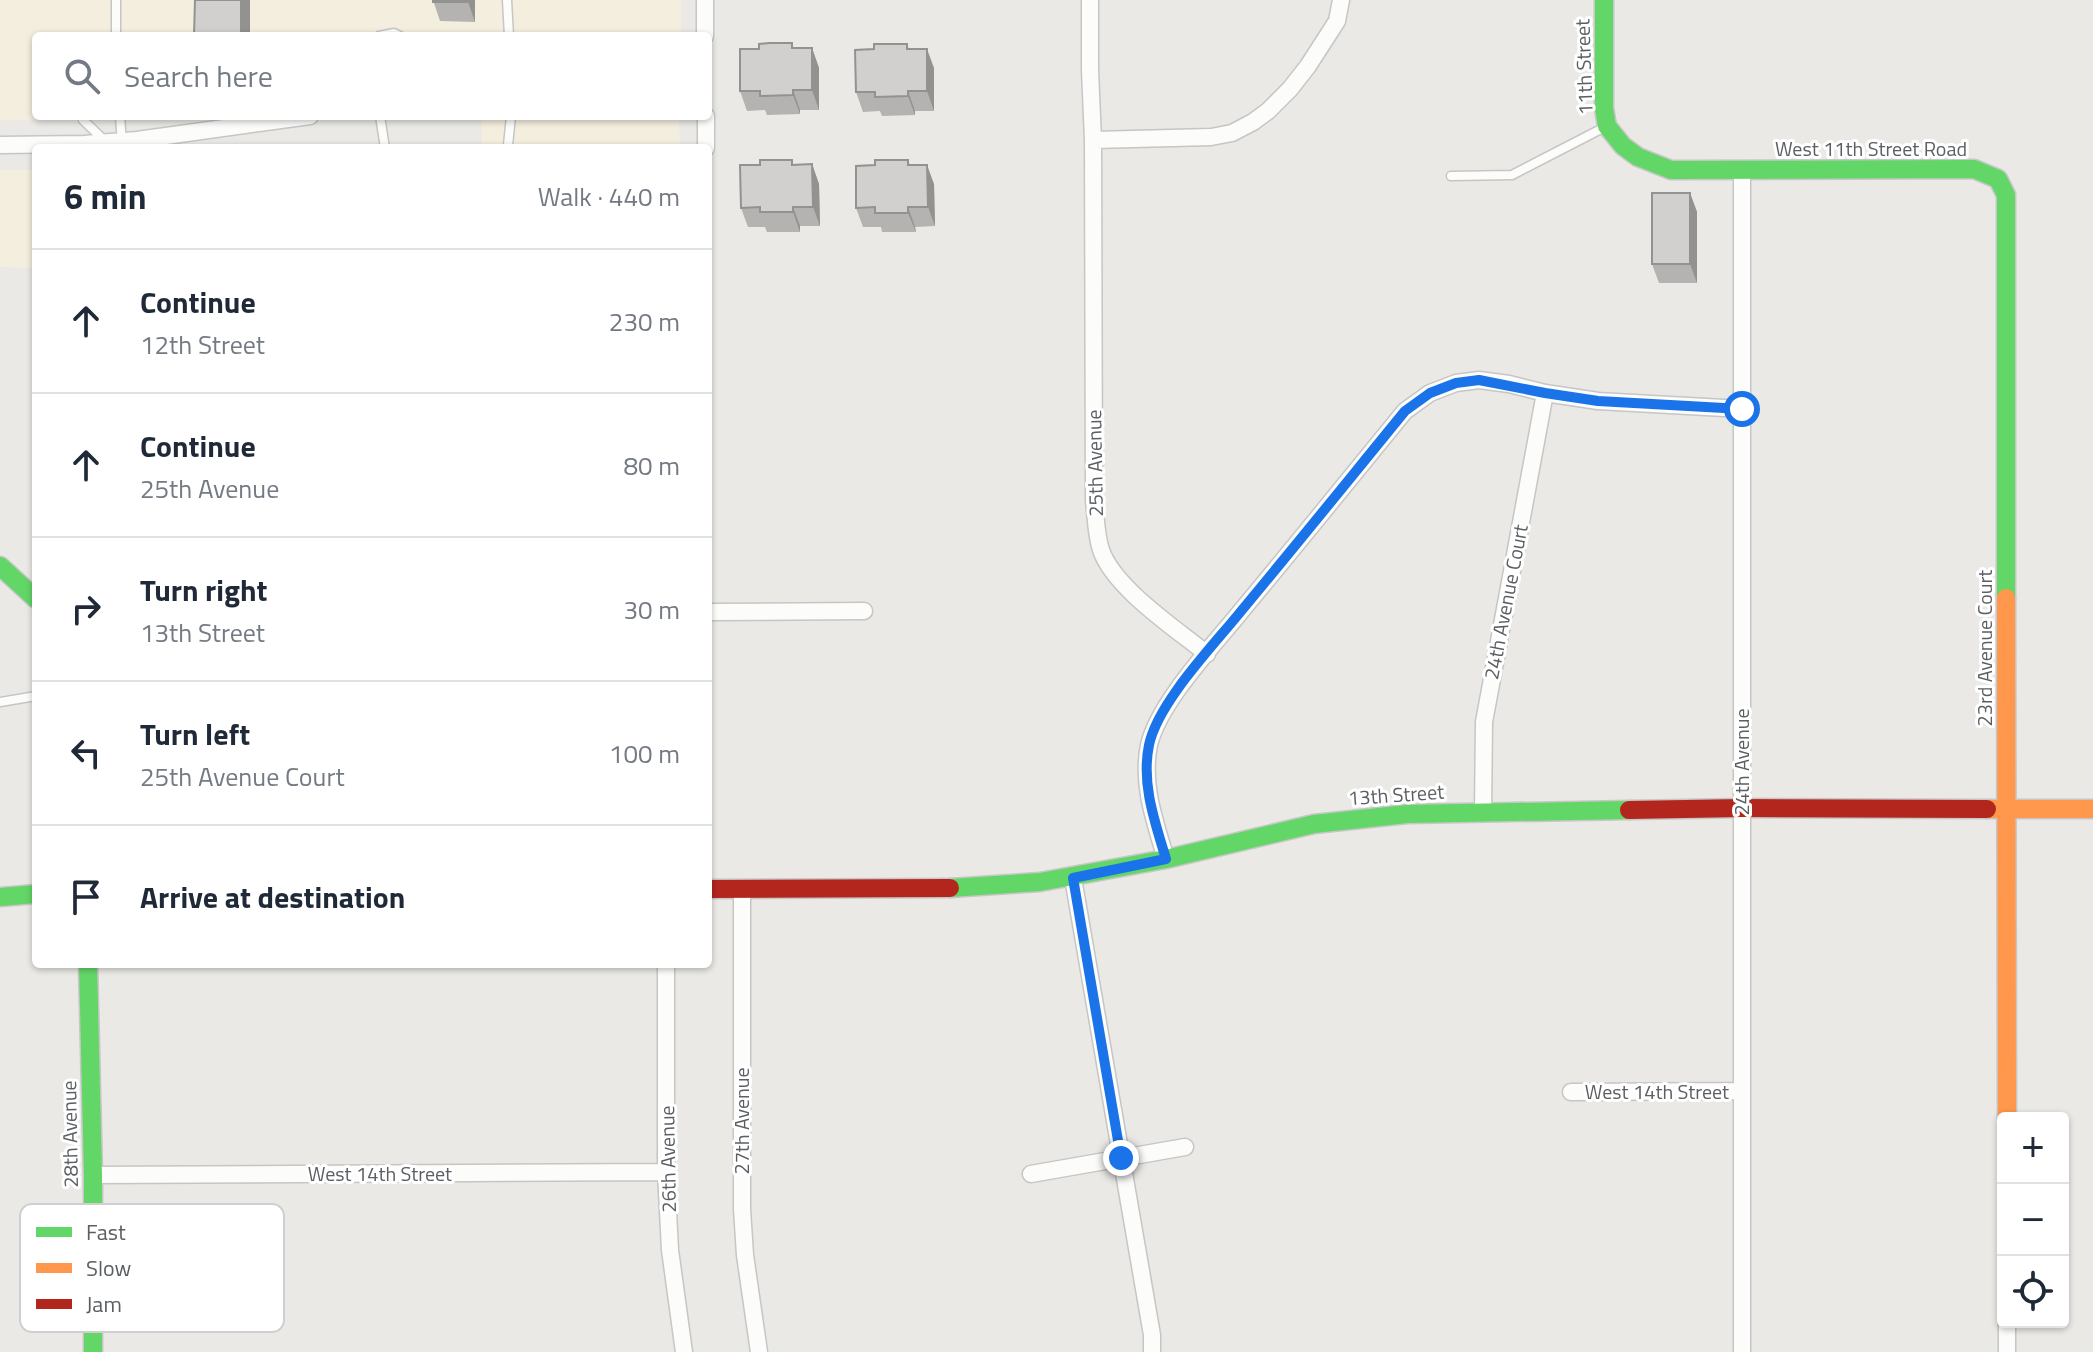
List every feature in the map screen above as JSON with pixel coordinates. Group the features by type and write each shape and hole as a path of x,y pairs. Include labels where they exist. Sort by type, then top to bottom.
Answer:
{"street":[{"path":"705,0 705,32"},
{"name":"25th Avenue","path":"1090,0 1094,501 1097,531 1101,550 1112,572 1125,587 1207,654"},
{"path":"1093,140 1211,137 1232,133 1253,122 1290,89 1308,66 1337,21 1341,0"},
{"name":"11th Street","path":"1604,0 1604,108 1607,126 1623,146 1638,157 1671,170 1742,171"},
{"path":"117,144 282,120"},
{"path":"706,120 706,144"},
{"path":"0,145 32,145"},
{"name":"West 11th Street Road","path":"1742,171 1974,169 1998,179"},
{"name":"24th Avenue","path":"1742,171 1742,1352"},
{"name":"23rd Avenue Court","path":"1998,179 2006,195 2007,1112"},
{"path":"1166,859 1146,775 1149,747 1163,710 1405,411 1430,393 1456,383 1479,380 1598,401 1742,409"},
{"name":"24th Avenue Court","path":"1483,812 1484,722 1545,393"},
{"path":"0,566 32,595"},
{"path":"712,612 864,611"},
{"name":"13th Street","path":"712,889 972,888 1073,878 1314,824 1407,814 1742,808 2093,809"},
{"path":"1073,878 1152,1335 1152,1352"},
{"name":"27th Avenue","path":"742,889 742,1209 745,1255 759,1352"},
{"path":"0,897 32,894"},
{"name":"28th Avenue","path":"88,968 93,1204"},
{"name":"26th Avenue","path":"666,968 666,1172 670,1250 684,1352"},
{"name":"West 14th Street","path":"1571,1092 1742,1091"},
{"path":"1031,1174 1185,1147"},
{"name":"West 14th Street","path":"93,1175 666,1172"},
{"path":"2007,1328 2007,1352"}],"lane":[{"path":"116,0 116,32"},
{"path":"507,0 509,32"},
{"path":"83,120 117,144 120,120"},
{"path":"381,120 384,144"},
{"path":"508,144 511,120"},
{"path":"1451,176 1512,175 1607,126"},
{"path":"0,702 32,697"}],"shaded area":[{"path":"0,0 681,0 681,32 32,32 32,120 0,120"},
{"path":"481,120 679,120 680,144 482,144"},
{"path":"0,170 32,170 32,268 0,267"}],"building":[{"path":"195,0 241,0 241,32 194,32"},
{"path":"468,0 468,2 433,2"},
{"path":"792,43 792,48 812,48 812,90 793,90 793,95 760,96 760,91 740,91 740,49 759,49 759,44"},
{"path":"874,44 907,44 907,49 927,49 927,91 908,91 908,96 875,97 875,92 856,92 855,50 874,49"},
{"path":"760,160 792,160 792,165 812,164 813,207 793,207 793,212 760,212 760,207 741,208 740,165 760,165"},
{"path":"875,160 908,160 908,165 927,165 928,207 908,207 908,213 875,213 875,207 856,208 856,166 875,165"},
{"path":"1652,193 1690,193 1690,264 1652,264"}],"traffic: fast":[{"path":"1604,0 1604,108 1607,126 1623,146 1638,157 1671,170 1974,169 1998,179 2006,195 2006,598"},
{"path":"0,566 32,595"},
{"path":"950,888 1040,882 1166,859 1314,824 1407,814 1629,810"},
{"path":"0,897 32,894"},
{"path":"88,968 93,1204"},
{"path":"93,1332 93,1352"}],"traffic: slow":[{"path":"2006,598 2007,1112"},
{"path":"1987,809 2093,809"}],"traffic: jam":[{"path":"1629,810 1987,809"},
{"path":"712,889 950,888"}],"route":[{"path":"1121,1158 1073,878 1166,859 1152,811 1146,775 1149,747 1163,710 1405,411 1430,393 1456,383 1479,380 1598,401 1742,409"}]}
